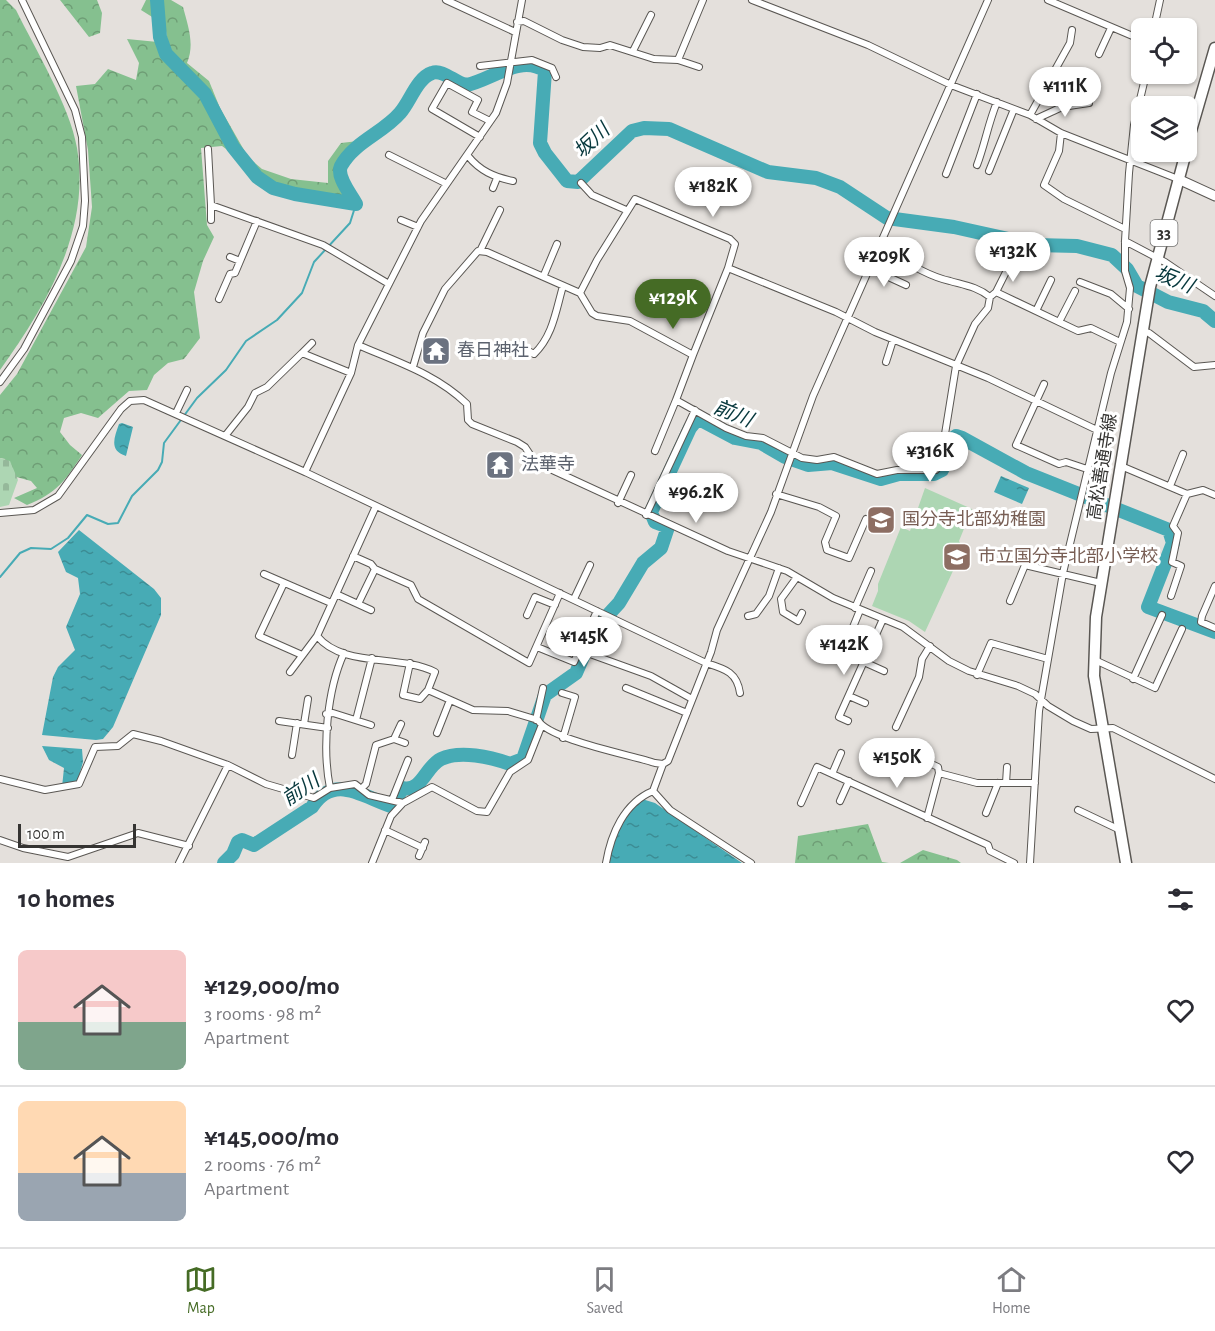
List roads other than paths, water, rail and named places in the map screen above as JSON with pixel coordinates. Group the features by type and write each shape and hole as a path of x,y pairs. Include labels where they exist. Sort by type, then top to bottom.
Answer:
{"main road":[{"name":"高松善通寺線","path":"1197,111 1215,48"},
{"name":"高松善通寺線","path":"1127,862 1102,727 1094,660 1096,617 1150,287 1183,162"},
{"path":"1178,179 1215,196"}],"street":[{"path":"0,382 24,349 71,261 83,226 85,201 82,137 75,110 22,0"},
{"path":"446,0 515,32"},
{"path":"305,472 351,373 358,345 418,226 445,183 468,156 502,98 522,0"},
{"path":"678,60 703,0"},
{"path":"752,0 868,45 951,84 1033,117 1061,133 1178,179"},
{"path":"606,863 609,843 626,811 642,795 653,791 663,764 668,761 717,630 764,528 813,396 881,247 889,223 988,0"},
{"path":"1048,0 1131,36"},
{"path":"1156,18 1160,0"},
{"path":"633,51 651,15"},
{"path":"517,22 524,21 582,47 600,48 610,45 654,59 678,60 699,67"},
{"path":"1099,54 1112,28"},
{"path":"1033,117 1070,43 1072,30"},
{"path":"480,66 509,65 532,60 552,68 556,76"},
{"path":"480,137 432,110 447,83 478,100 472,112 490,121"},
{"path":"1030,863 1036,738 1063,573 1081,492 1129,309 1131,288 1125,271 1125,229 1134,125 1144,84"},
{"path":"946,174 977,94"},
{"path":"977,165 988,137 987,125 996,102"},
{"path":"1033,117 1062,107 1089,103"},
{"path":"989,171 1014,109"},
{"path":"1061,133 1059,151 1044,185 1064,199 1125,229"},
{"path":"208,149 210,220"},
{"path":"389,155 445,183"},
{"path":"468,156 476,168 497,178 513,181"},
{"path":"493,188 497,178"},
{"path":"581,183 592,195 603,197 626,210"},
{"path":"580,293 626,210 635,199 723,235 735,244 728,268 655,451"},
{"path":"211,205 323,245 389,284"},
{"path":"413,367 423,333 446,289 481,249 500,210"},
{"path":"401,220 418,226"},
{"path":"219,299 230,274 235,273 257,221"},
{"path":"1125,242 1156,258 1215,296"},
{"path":"544,275 557,244"},
{"path":"881,247 918,267 951,282 962,282 990,297"},
{"path":"481,249 544,275 580,293 592,313 597,316 630,321 693,356"},
{"path":"230,257 240,261"},
{"path":"676,400 726,428 746,436 764,438 802,458 817,460 834,457 877,474 897,470 936,470 940,465 944,447 956,366 975,324 988,308 990,297 996,292 1010,264"},
{"path":"728,268 848,318 1097,430"},
{"path":"871,269 906,285"},
{"path":"1036,311 1051,280"},
{"path":"1080,282 1111,294 1129,309"},
{"path":"516,344 534,354 543,346 548,339 563,286"},
{"path":"1059,322 1075,291"},
{"path":"996,292 1078,331 1091,328 1120,342"},
{"path":"1142,332 1149,333 1194,367 1215,365"},
{"path":"886,362 893,340"},
{"path":"225,436 255,393 267,387 312,343"},
{"path":"358,345 413,367 438,380 466,404 468,420 471,424 517,442 525,447 535,462 646,515 749,558 779,568 857,609 903,627 949,661 977,675 1018,686 1091,729 1113,728 1213,779 1215,770"},
{"path":"302,352 351,373"},
{"path":"1044,384 1016,445 1059,464 1066,462 1087,469"},
{"path":"181,416 187,390"},
{"path":"0,513 34,510 58,496 121,408 130,401 144,400 305,472 706,663 732,672 738,682 740,693"},
{"path":"646,515 695,410"},
{"path":"1170,486 1183,454"},
{"path":"1121,466 1187,494 1203,490 1215,495"},
{"path":"618,502 631,475"},
{"path":"776,494 819,507 836,516 825,542 826,550 849,558 866,519"},
{"path":"1171,596 1181,566 1172,562 1178,533 1173,526 1187,494"},
{"path":"290,672 317,636 376,506"},
{"path":"353,556 411,585 418,599 530,663 560,593"},
{"path":"574,599 590,565"},
{"path":"1010,601 1025,565 1101,583"},
{"path":"748,616 756,614 769,596 779,568"},
{"path":"358,604 375,569"},
{"path":"840,659 871,571"},
{"path":"264,574 331,603"},
{"path":"796,577 781,599 783,612 798,621 802,613"},
{"path":"284,583 259,636 302,655"},
{"path":"1215,586 1202,616 1202,622 1215,628"},
{"path":"336,594 371,610"},
{"path":"527,615 535,597 555,605"},
{"path":"537,647 574,662 597,610"},
{"path":"1133,679 1162,615"},
{"path":"848,721 839,717 882,619"},
{"path":"1094,660 1155,688 1182,629"},
{"path":"317,636 325,645 344,653 410,663 435,672 428,690 420,699 403,695 410,663"},
{"path":"977,675 991,643 1048,659"},
{"path":"896,727 919,677 922,658 930,646"},
{"path":"330,788 327,775 326,714 334,674 344,653"},
{"path":"590,654 651,676 692,699"},
{"path":"356,720 372,658"},
{"path":"864,662 884,671"},
{"path":"536,720 543,688"},
{"path":"626,688 687,713"},
{"path":"428,690 473,710 508,711 536,720 541,727 563,738 663,764"},
{"path":"562,693 575,697 563,738"},
{"path":"849,696 865,703"},
{"path":"292,755 308,699"},
{"path":"437,733 450,700"},
{"path":"326,714 333,713 371,725"},
{"path":"279,721 328,728"},
{"path":"393,739 401,724"},
{"path":"372,863 391,816 403,803 432,787 477,811 487,812 510,772 528,760 541,727"},
{"path":"0,779 45,790 79,784 95,747 118,746 133,734 161,741 228,765 266,784 314,798 330,788 355,784 369,795 403,803"},
{"path":"362,788 366,784 376,745 393,739 405,743"},
{"path":"883,740 879,751 897,754 906,752 938,767 939,773 927,818"},
{"path":"832,774 841,753"},
{"path":"392,800 408,760"},
{"path":"178,863 189,846 228,765"},
{"path":"801,803 817,767 987,845 990,851 1014,863"},
{"path":"986,813 1002,783 1007,767"},
{"path":"939,773 977,783 1035,783"},
{"path":"840,801 849,781"},
{"path":"653,791 670,810 750,863"},
{"path":"1078,810 1120,830"},
{"path":"385,830 424,845 419,856"},
{"path":"0,840 23,848 68,857 138,833 189,846"}],"water":[{"path":"119,424 133,427 126,456 117,451 114,443"},
{"path":"1001,476 1029,488 1022,504 994,492"},
{"path":"79,530 154,589 161,598 161,615 113,727 103,739 96,740 42,735 53,677 58,667 75,650 66,627 80,594 78,578 66,572 58,552"},
{"path":"42,746 82,749 83,762 77,783 62,787 64,768 49,760"},
{"path":"642,799 655,803 742,863 610,863 610,845 627,815"}],"waterway":[{"name":"坂川","path":"157,0 160,37 166,54 205,94 233,147 257,177 273,188 356,204 342,180 341,166 353,150 400,113 418,85 427,76 436,72 466,85 516,66 536,66 545,71 540,143 567,181 578,182 632,131 644,128 669,129 768,172 816,178 840,187 887,218 954,227 1035,245 1077,246 1112,255 1127,269 1137,286 1168,302 1203,311 1215,321"},
{"path":"0,577 20,553 31,548 51,549 68,538 87,515 108,524 118,523 132,496 158,470 162,462 164,443 197,398 226,370 246,341 277,320 302,293 314,262 350,223 356,204"},
{"name":"前川","path":"224,863 233,854 238,842 242,840 254,845 312,807 330,791 349,790 391,806 403,788 415,786 431,767 449,756 485,757 510,764 523,759 545,695 576,673 595,629 619,603 643,563 661,548 668,527 655,522 651,512 690,428 695,422 701,420 735,438 761,443 785,457 808,465 832,463 881,479 899,474 934,474 942,470 952,439 956,436 962,438 1026,473 1169,530 1173,543 1148,607 1215,632"}],"place":[{"name":"春日神社","path":"436,351"},
{"name":"法華寺","path":"500,465"},
{"name":"国分寺北部幼稚園","path":"881,520"},
{"name":"市立国分寺北部小学校","path":"957,557"}]}
